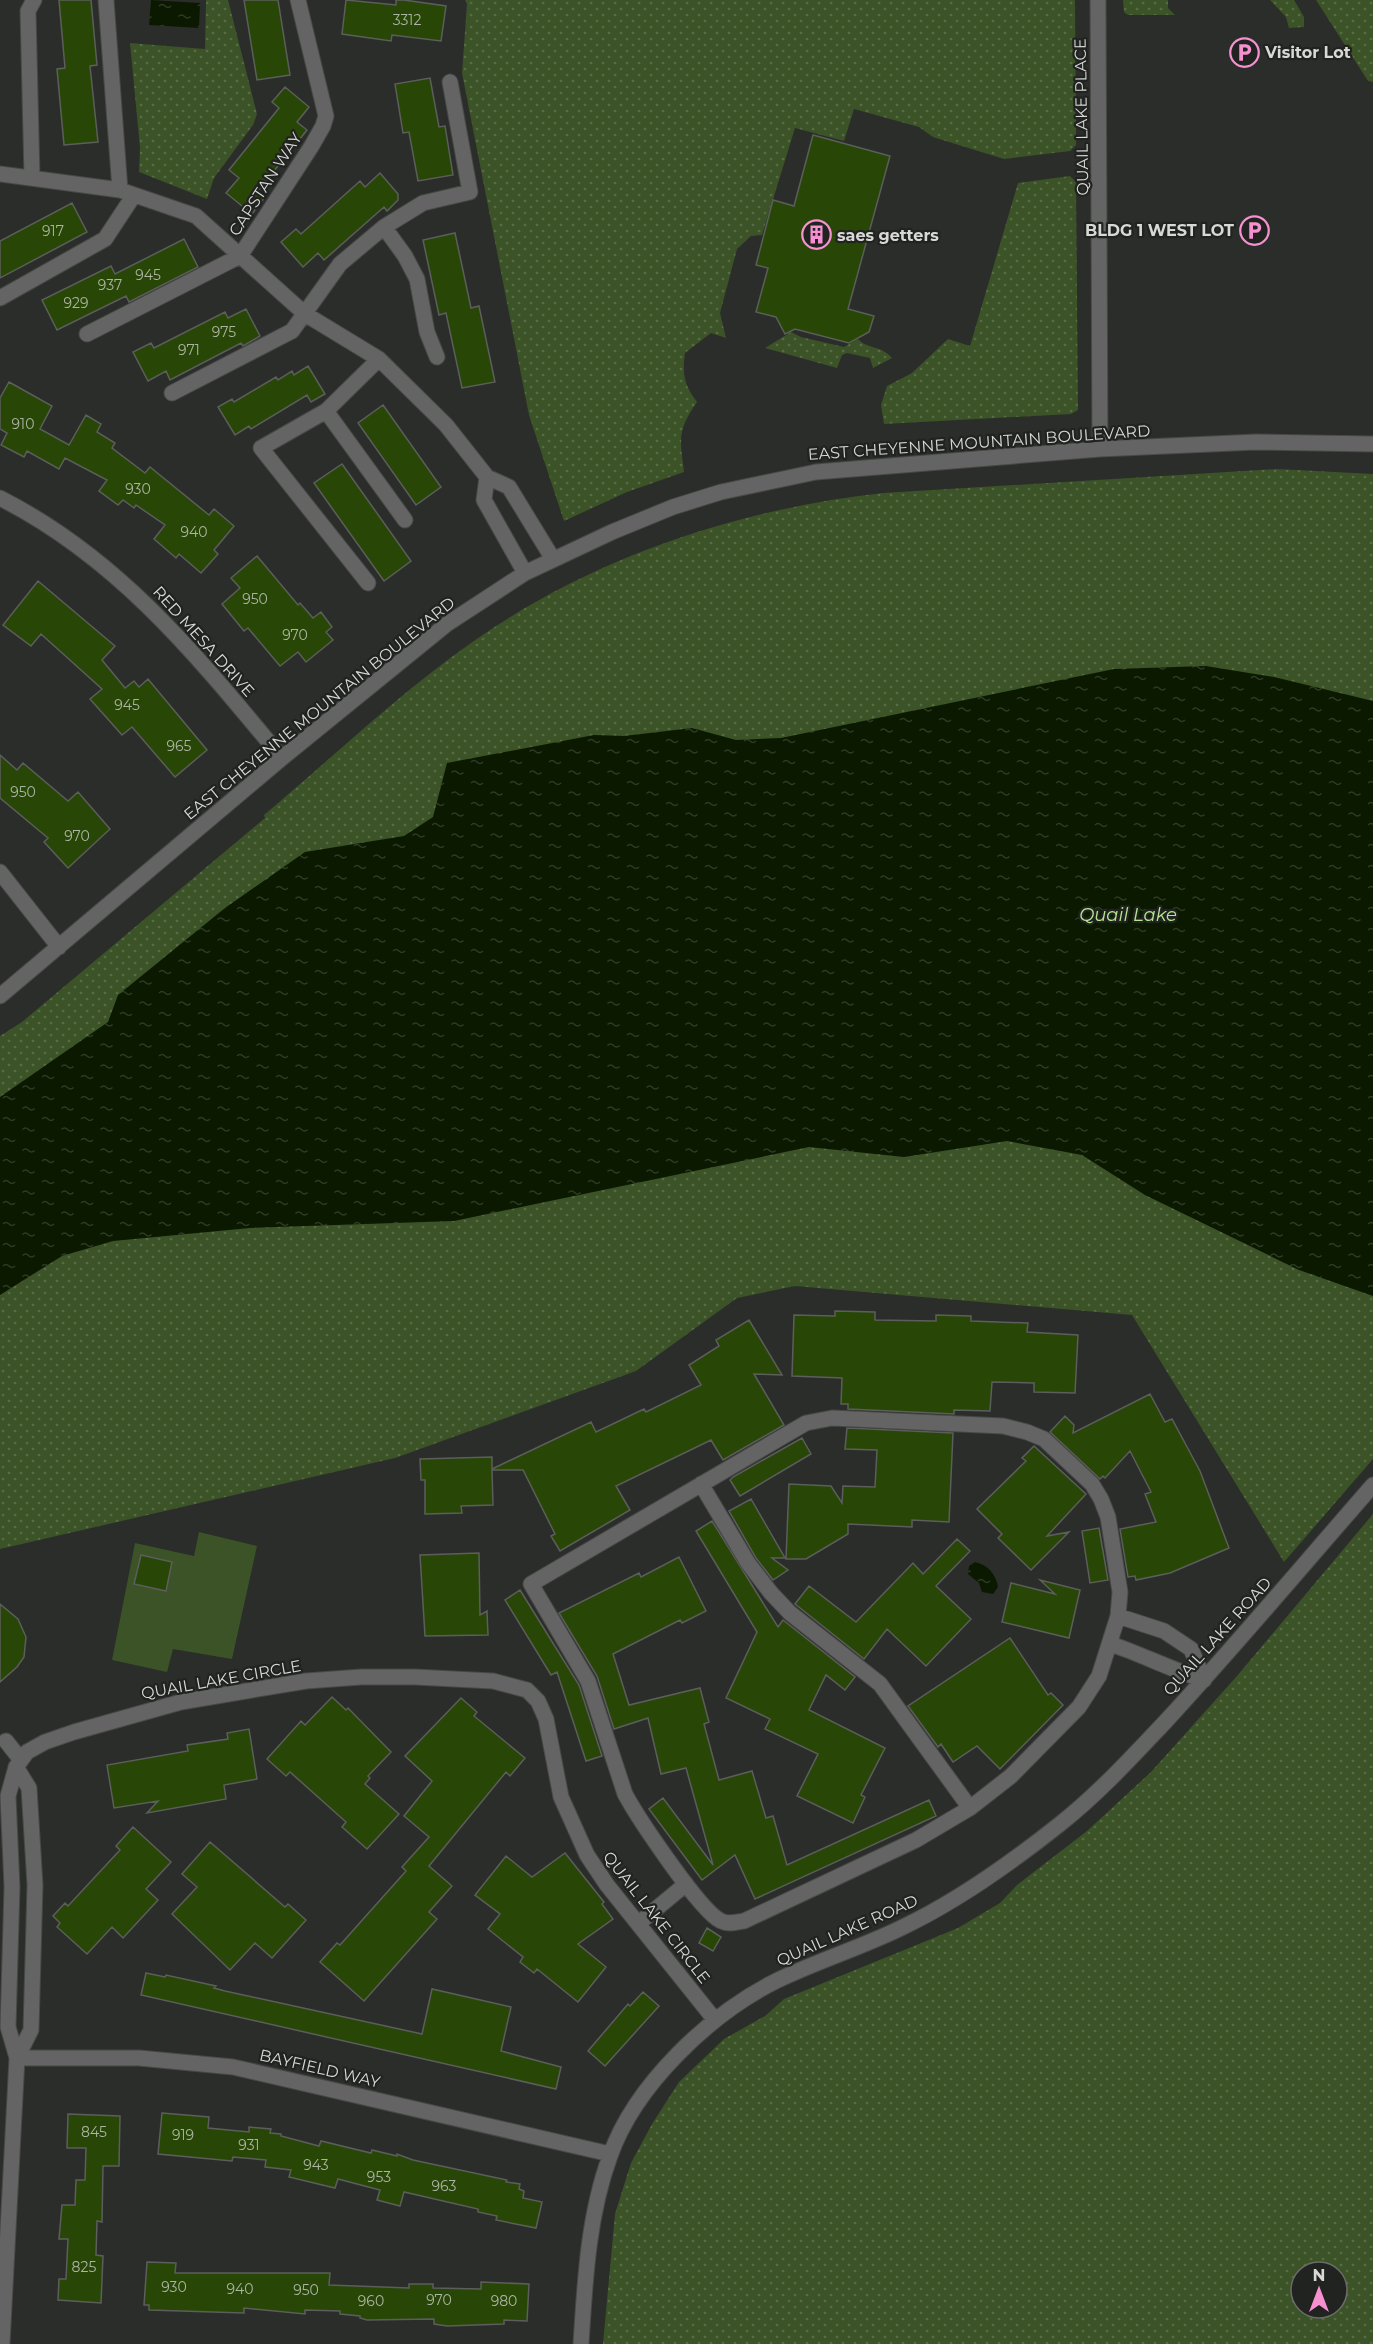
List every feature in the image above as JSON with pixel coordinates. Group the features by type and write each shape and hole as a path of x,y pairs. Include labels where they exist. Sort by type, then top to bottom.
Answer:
{"street":[{"path":"32,177 28,11 34,0"},
{"path":"0,298 105,239 127,193 106,0"},
{"name":"CAPSTAN WAY","path":"87,334 240,256 323,126 324,105 298,0"},
{"name":"QUAIL LAKE PLACE","path":"1098,0 1100,449"},
{"path":"172,393 292,331 340,264 384,227 423,203 470,192 450,82"},
{"path":"0,174 127,193 196,216 305,314 379,359 446,425 487,477 509,487 553,559"},
{"path":"384,227 405,256 417,279 427,332 437,357"},
{"path":"368,583 261,448 326,411 379,359"},
{"path":"326,411 405,520"},
{"name":"EAST CHEYENNE MOUNTAIN BOULEVARD","path":"0,996 282,758 447,624 525,573 673,507 772,479 874,466 1100,449 1257,441 1373,444"},
{"path":"487,477 484,500 525,573"},
{"name":"RED MESA DRIVE","path":"0,498 22,509 105,566 150,606 184,640 282,758"},
{"path":"0,872 59,947"},
{"path":"819,1419 1003,1426 1028,1432 1044,1439 1092,1484 1108,1517 1120,1592 1118,1616 1099,1676 1079,1707 1011,1776 970,1808 916,1840 744,1920 731,1923 719,1920 686,1884 625,1794 588,1681 531,1584 701,1484 806,1424 819,1419"},
{"path":"701,1484 748,1563 771,1593 790,1613 880,1684 970,1808"},
{"name":"QUAIL LAKE ROAD","path":"581,2344 588,2249 610,2154 631,2116 661,2074 689,2042 715,2020 774,1982 912,1923 1017,1858 1086,1803 1204,1680 1373,1485"},
{"path":"1118,1616 1164,1631 1191,1649 1204,1680"},
{"path":"1111,1644 1152,1658 1167,1668 1204,1680"},
{"name":"QUAIL LAKE CIRCLE","path":"18,1763 27,1752 45,1742 75,1732 134,1713 235,1691 306,1681 361,1677 415,1677 511,1684 527,1690 538,1701 546,1719 561,1797 587,1855 607,1885 715,2020"},
{"path":"6,1741 29,1788 35,1885 31,2030 17,2058"},
{"path":"2,2344 17,2058 8,2027 12,1887 8,1796 18,1763"},
{"path":"639,1923 686,1884"},
{"name":"BAYFIELD WAY","path":"17,2058 139,2058 233,2067 610,2154"}],"green space":[{"path":"206,0 228,0 257,114 253,125 214,178 207,199 139,172 140,148 130,43 205,49"},
{"path":"465,0 1075,0 1076,145 1070,151 1004,159 933,137 919,127 854,109 844,141 795,128 762,235 751,236 737,249 720,313 726,338 711,333 685,353 685,379 697,402 683,428 684,472 627,492 564,521 529,415 462,73 467,4"},
{"path":"1123,0 1168,0 1168,8 1175,15 1128,15 1124,12"},
{"path":"1270,0 1294,0 1304,17 1304,27 1289,28 1286,17"},
{"path":"1316,0 1373,0 1373,82 1368,81"},
{"path":"1070,176 1076,182 1078,410 1071,414 884,424 881,405 887,386 912,373 948,339 970,346 1018,183"},
{"path":"791,332 801,337 844,347 858,339 884,351 892,358 873,368 870,358 847,353 842,355 837,368 765,348"},
{"path":"1277,469 1373,474 1373,1459 1284,1562 1132,1315 795,1286 737,1298 636,1371 395,1458 0,1549 0,1036 22,1022 265,818 264,815 377,717 466,647 540,599 634,555 731,522 832,500 883,493"},
{"path":"1373,1514 1373,2344 603,2344 615,2214 631,2163 652,2124 679,2082 724,2039 765,2016 784,1999 958,1928 1000,1903 1017,1885 1087,1831 1151,1772 1237,1676"},
{"path":"199,1532 257,1546 232,1659 173,1649 167,1672 112,1660 135,1543 194,1556"}],"water":[{"path":"151,0 200,3 199,28 149,25"},
{"name":"Quail Lake","path":"1206,666 1274,677 1373,701 1373,1296 1299,1270 1145,1195 1082,1155 1007,1141 904,1157 809,1147 454,1221 250,1228 113,1241 62,1256 0,1295 0,1097 108,1022 118,995 225,908 305,852 404,836 433,817 447,763 594,735 624,736 692,728 736,740 781,738 1114,669"},
{"path":"975,1562 984,1565 993,1574 998,1587 993,1594 982,1592 979,1583 968,1574 969,1566"}],"building":[{"path":"59,0 91,0 97,65 90,66 98,142 64,145 57,69 65,68"},
{"path":"244,0 278,0 290,75 257,80"},
{"path":"346,0 396,5 396,0 404,0 446,6 441,41 392,35 391,41 342,34"},
{"path":"430,78 439,127 445,126 453,175 418,181 409,132 403,133 395,84"},
{"path":"285,87 309,107 297,122 307,130 257,192 264,198 252,214 226,193 239,178 229,170 279,108 272,102"},
{"name":"saes getters","path":"813,135 890,156 848,309 874,316 869,332 849,343 795,329 785,334 776,317 756,312 768,268 756,265 773,200 794,206"},
{"path":"380,173 398,194 398,200 387,211 384,207 324,260 318,253 303,267 281,242 296,229 301,234 360,181 365,187"},
{"path":"72,203 87,232 0,278 0,241"},
{"path":"455,233 471,308 479,306 495,382 462,388 446,313 439,315 423,240"},
{"path":"184,239 198,267 129,302 126,296 57,330 42,300 111,266 115,274"},
{"path":"246,309 260,336 243,346 241,343 170,380 166,371 148,381 133,352 151,343 154,348 225,312 228,318"},
{"path":"308,366 325,394 311,402 307,395 251,429 249,426 235,435 218,407 232,399 234,402 276,377 278,380 292,371 294,375"},
{"path":"9,382 52,406 40,429 69,445 86,415 101,424 97,432 115,443 112,448 145,473 150,467 209,515 214,509 234,526 214,550 218,554 201,573 179,554 176,558 154,539 165,525 136,505 134,508 123,500 118,505 99,491 107,480 65,458 59,469 27,451 24,457 1,445 7,433 0,429 0,398"},
{"path":"383,405 441,487 416,505 358,423"},
{"path":"342,464 411,561 384,581 314,483"},
{"path":"257,556 298,605 300,603 313,618 321,612 332,627 326,632 333,640 306,662 298,652 280,666 248,628 244,631 222,604 240,588 231,578"},
{"path":"38,581 115,646 102,660 125,688 134,681 139,687 148,679 207,750 175,777 132,727 122,735 90,699 102,689 41,634 31,646 3,625"},
{"path":"0,755 17,770 23,763 68,801 78,792 110,829 68,868 44,842 48,838 0,798"},
{"path":"835,1311 875,1312 875,1320 936,1321 936,1315 971,1316 971,1321 1028,1323 1027,1332 1078,1335 1075,1393 1034,1392 1034,1383 992,1382 990,1411 954,1410 954,1414 848,1409 848,1404 841,1404 842,1378 792,1376 794,1315 835,1316"},
{"path":"749,1320 782,1375 754,1374 784,1425 723,1460 711,1440 616,1486 630,1510 560,1551 551,1536 555,1534 523,1470 492,1470 493,1505 461,1506 462,1513 425,1514 425,1480 421,1480 420,1459 492,1457 492,1469 591,1422 596,1432 644,1409 646,1412 701,1385 689,1365 719,1346 716,1340"},
{"path":"1150,1394 1165,1422 1172,1419 1200,1471 1229,1548 1170,1573 1136,1580 1135,1576 1128,1577 1120,1529 1156,1522 1145,1494 1151,1492 1130,1451 1105,1478 1103,1476 1100,1479 1050,1432 1065,1416 1074,1425 1073,1433"},
{"path":"847,1428 953,1433 949,1522 912,1520 912,1527 848,1524 848,1534 806,1559 786,1559 789,1484 831,1486 842,1503 843,1486 875,1487 877,1450 845,1449"},
{"path":"802,1438 811,1454 740,1496 730,1480 733,1477"},
{"path":"1034,1446 1086,1494 1047,1536 1069,1532 1031,1570 998,1538 1002,1534 977,1509 1026,1461 1022,1458"},
{"path":"751,1499 785,1558 772,1558 788,1570 773,1580 756,1558 729,1511"},
{"path":"712,1521 778,1627 783,1620 855,1677 845,1690 826,1675 809,1710 885,1748 861,1795 865,1797 853,1823 797,1796 818,1754 765,1729 770,1719 726,1698 757,1632 696,1531"},
{"path":"1099,1528 1108,1580 1090,1583 1082,1531"},
{"path":"957,1539 970,1551 936,1586 971,1619 926,1666 887,1629 864,1659 795,1604 809,1586 856,1622 913,1563 923,1574"},
{"path":"479,1553 480,1615 487,1611 488,1635 425,1636 420,1555"},
{"path":"141,1555 172,1562 166,1591 134,1584"},
{"path":"679,1557 706,1611 682,1623 680,1620 613,1654 629,1705 700,1688 709,1722 704,1724 719,1780 752,1771 766,1818 773,1816 787,1865 929,1800 936,1816 755,1899 735,1855 702,1880 649,1809 663,1798 713,1865 686,1768 661,1774 648,1718 614,1729 597,1676 559,1613 639,1573 641,1577"},
{"path":"1040,1580 1080,1590 1069,1638 1002,1622 1011,1583 1055,1594"},
{"path":"520,1590 579,1685 602,1756 586,1761 557,1672 551,1675 505,1600"},
{"path":"0,1604 18,1619 26,1637 24,1657 17,1667 0,1682"},
{"path":"1010,1638 1048,1695 1051,1693 1063,1705 1000,1769 977,1746 953,1762 941,1744 938,1747 908,1706"},
{"path":"332,1697 346,1710 348,1708 391,1752 368,1776 370,1778 365,1784 399,1814 367,1849 342,1827 346,1822 290,1772 286,1776 267,1759 301,1721 305,1725"},
{"path":"461,1698 477,1712 474,1716 525,1758 510,1776 506,1772 429,1866 452,1886 429,1912 437,1919 364,2001 320,1962 337,1943 340,1945 406,1871 402,1867 429,1837 404,1816 432,1781 405,1756"},
{"path":"249,1729 257,1779 224,1785 226,1799 147,1813 158,1801 114,1808 107,1765 188,1751 187,1745 228,1739 227,1733"},
{"path":"133,1827 171,1862 146,1889 158,1900 123,1938 112,1927 87,1954 57,1927 60,1923 53,1916 65,1903 68,1906 120,1850 116,1846"},
{"path":"210,1842 285,1907 288,1904 306,1920 272,1958 255,1943 230,1970 172,1914 197,1887 182,1874"},
{"path":"565,1853 604,1902 602,1904 613,1919 578,1944 606,1967 578,2002 537,1969 534,1973 520,1962 523,1957 488,1929 500,1914 475,1895 506,1856 532,1877"},
{"path":"707,1928 721,1937 713,1951 699,1943"},
{"path":"146,1973 216,1986 214,1988 422,2034 432,1989 511,2007 501,2051 561,2067 556,2089 141,1995"},
{"path":"643,1992 659,2006 605,2066 588,2051 628,2004 630,2006"},
{"path":"162,2113 209,2117 208,2128 249,2132 249,2127 271,2129 270,2133 281,2134 281,2136 319,2146 321,2141 371,2153 372,2150 397,2156 397,2154 413,2160 507,2180 506,2182 520,2184 519,2189 524,2191 523,2198 542,2202 536,2228 496,2220 497,2216 478,2212 478,2209 404,2192 400,2206 377,2200 380,2190 338,2179 335,2188 289,2177 291,2170 265,2167 266,2160 233,2157 232,2161 158,2154"},
{"path":"68,2114 120,2116 119,2166 103,2166 102,2222 97,2221 96,2255 103,2256 101,2303 58,2300 59,2279 66,2279 68,2239 59,2239 62,2205 75,2205 76,2180 85,2180 86,2148 67,2148"},
{"path":"147,2262 176,2263 175,2273 330,2273 329,2285 409,2288 409,2284 433,2284 433,2288 481,2289 481,2282 529,2284 527,2321 504,2320 504,2324 447,2326 434,2324 434,2319 367,2320 360,2316 340,2314 340,2311 305,2310 305,2314 244,2308 244,2313 149,2310 149,2305 144,2305"}],"place":[{"name":"Visitor Lot","path":"1244,52"},
{"name":"BLDG 1 WEST LOT","path":"1255,230"},
{"name":"saes getters","path":"816,235"}]}
